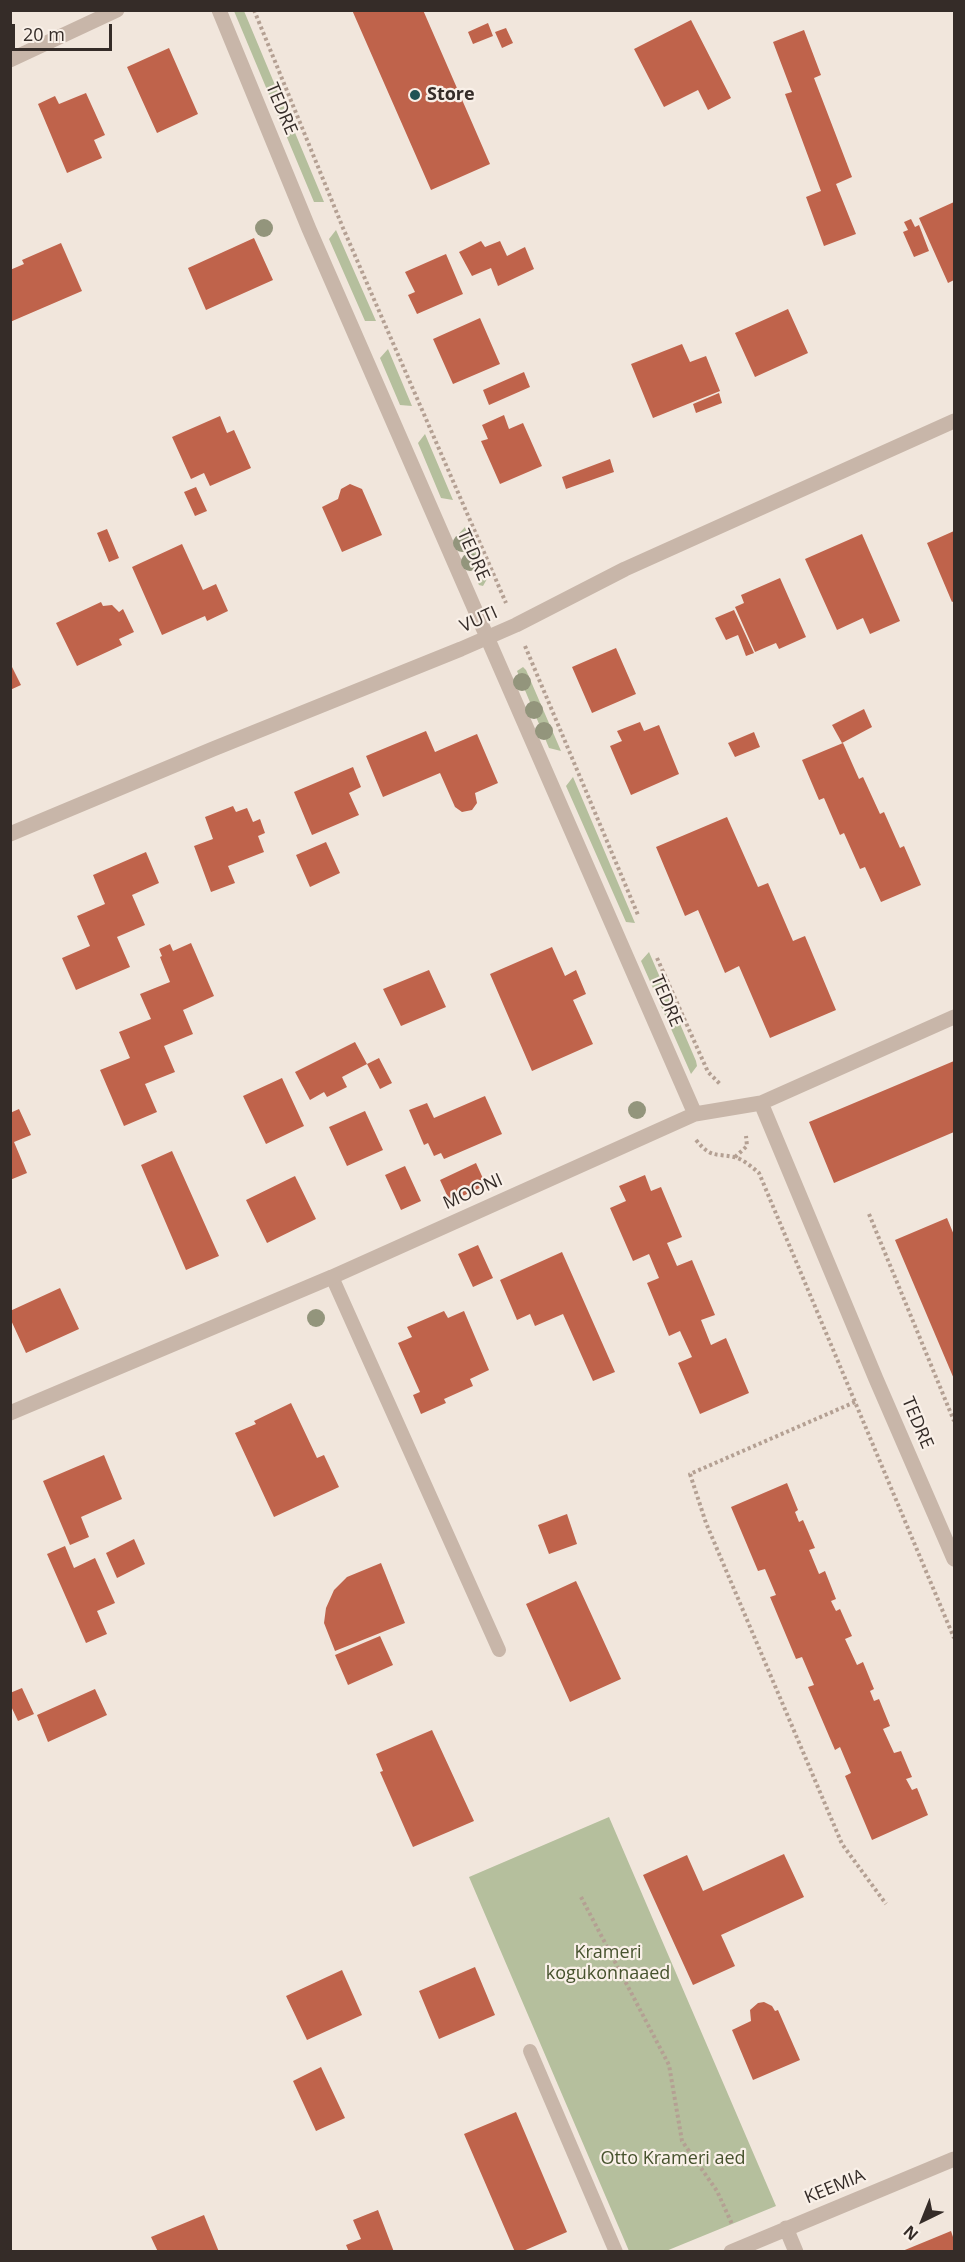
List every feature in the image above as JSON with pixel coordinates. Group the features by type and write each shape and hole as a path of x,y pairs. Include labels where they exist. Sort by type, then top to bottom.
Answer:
{"street":[{"path":"10,60 117,10"},
{"name":"TEDRE","path":"219,10 309,229 694,1114"},
{"name":"VUTI","path":"10,834 487,637 625,569 954,421"},
{"name":"MOONI","path":"10,1413 332,1278 694,1114 761,1103 954,1017"},
{"name":"TEDRE","path":"761,1103 954,1559"},
{"name":"KEEMIA","path":"736,2249 954,2159"},
{"path":"786,2228 796,2252"}],"lane":[{"path":"332,1278 499,1650"},
{"path":"530,2051 616,2252"}],"path":[{"path":"254,10 343,228 509,611"},
{"path":"522,638 639,917"},
{"path":"653,949 708,1072 726,1090"},
{"path":"735,1157 747,1146 746,1132"},
{"path":"700,1135 694,1138 705,1151 722,1157 735,1157 759,1173 954,1638"},
{"path":"869,1214 954,1421"},
{"path":"855,1402 690,1474 706,1523 842,1844 886,1904"},
{"path":"580,1897 669,2065 682,2141 717,2191 736,2249"}],"green space":[{"path":"234,11 244,11 324,202 314,202"},
{"path":"336,230 376,321 365,321 329,239"},
{"path":"388,349 412,406 400,405 380,358"},
{"path":"425,434 453,500 441,498 418,443"},
{"path":"465,527 487,579 483,586 479,585 457,536"},
{"path":"523,667 561,751 549,748 517,671"},
{"path":"573,777 635,923 626,922 566,786"},
{"path":"649,952 696,1061 697,1066 691,1074 641,961"},
{"name":"Otto Krameri aed","path":"609,1817 776,2206 666,2251 629,2251 469,1877"}],"building":[{"path":"352,10 423,10 490,164 431,190"},
{"path":"691,20 731,98 708,110 698,90 664,107 634,49"},
{"path":"488,23 493,36 473,44 468,32"},
{"path":"506,28 513,43 502,48 495,32"},
{"path":"804,30 821,75 814,78 852,177 836,184 856,234 824,246 806,197 821,191 785,94 792,92 773,42"},
{"path":"169,48 198,114 157,133 127,67"},
{"path":"86,93 105,135 94,140 102,158 67,173 38,104 55,96 59,104"},
{"path":"954,202 954,280 948,283 919,218"},
{"path":"911,219 915,227 919,225 929,251 914,257 903,232 908,230 904,222"},
{"path":"254,238 273,280 206,310 188,268"},
{"path":"481,241 485,247 500,241 507,256 525,247 534,269 498,286 491,268 472,276 459,252"},
{"path":"61,243 82,291 10,322 10,270 24,264 22,260"},
{"path":"446,254 463,294 417,314 408,295 415,292 405,272"},
{"path":"788,309 808,353 755,377 735,333"},
{"path":"480,318 500,364 453,384 433,339"},
{"path":"682,344 690,362 706,356 720,391 653,418 631,364"},
{"path":"524,372 530,387 489,405 483,390"},
{"path":"719,393 722,403 696,413 693,404"},
{"path":"504,415 509,429 523,423 542,466 500,484 481,441 488,439 482,425"},
{"path":"220,416 227,433 234,430 251,468 210,486 204,473 191,479 172,437"},
{"path":"610,459 614,472 566,489 562,477"},
{"path":"350,484 362,489 382,535 342,552 322,507 338,499 341,489"},
{"path":"196,487 207,511 195,516 184,492"},
{"path":"107,529 119,558 109,562 97,533"},
{"path":"954,531 954,601 952,602 927,543"},
{"path":"862,534 900,621 870,634 863,618 837,630 805,559"},
{"path":"182,544 203,590 216,584 228,611 207,621 205,616 162,635 132,567"},
{"path":"780,578 806,637 779,649 776,643 755,652 735,607 744,603 741,595"},
{"path":"101,602 103,606 112,605 119,612 123,609 134,632 119,639 122,645 77,666 56,623"},
{"path":"734,610 754,653 746,656 738,635 726,640 715,618"},
{"path":"616,648 636,694 592,713 572,667"},
{"path":"10,663 21,685 10,690"},
{"path":"864,709 872,727 842,743 832,725"},
{"path":"640,722 644,731 659,725 679,774 631,795 610,746 622,741 617,731"},
{"path":"426,731 435,752 477,734 498,783 475,793 477,803 472,810 462,812 455,807 440,773 383,797 366,756"},
{"path":"754,732 760,747 735,757 728,743"},
{"path":"843,743 859,779 863,777 880,814 884,812 900,848 904,846 921,885 881,902 865,867 860,869 844,833 840,835 824,798 819,800 802,760"},
{"path":"353,767 361,787 349,793 359,815 312,835 294,792"},
{"path":"233,806 236,812 247,808 253,822 260,819 265,833 258,836 264,852 228,866 235,883 211,892 194,846 213,839 205,817"},
{"path":"727,817 758,887 768,883 793,941 805,936 836,1010 770,1038 739,966 725,973 698,910 685,916 656,847"},
{"path":"326,842 340,873 310,887 296,855"},
{"path":"146,852 159,883 132,895 145,925 117,937 130,967 76,990 62,958 90,946 77,916 105,904 93,875"},
{"path":"191,943 214,996 183,1010 193,1034 164,1046 175,1072 145,1084 157,1112 124,1126 100,1070 130,1058 119,1032 151,1019 140,994 170,982 159,949 170,944 173,951"},
{"path":"552,947 565,976 576,970 586,994 573,1000 593,1044 532,1071 490,974"},
{"path":"429,970 446,1007 401,1026 383,989"},
{"path":"355,1042 367,1064 342,1077 347,1087 327,1097 324,1092 310,1100 295,1072"},
{"path":"379,1058 392,1083 380,1089 367,1064"},
{"path":"954,1061 954,1132 834,1183 809,1122"},
{"path":"282,1078 304,1126 266,1144 243,1096"},
{"path":"485,1096 502,1134 444,1159 441,1153 434,1156 428,1143 424,1145 409,1110 427,1103 434,1118"},
{"path":"19,1109 31,1135 14,1142 27,1173 10,1180 10,1113"},
{"path":"365,1111 383,1150 347,1166 329,1127"},
{"path":"172,1151 219,1256 186,1270 141,1165"},
{"path":"476,1163 486,1185 450,1202 440,1180"},
{"path":"405,1166 421,1201 401,1210 385,1175"},
{"path":"645,1175 651,1191 661,1187 682,1237 667,1243 677,1266 692,1260 715,1315 701,1320 711,1345 726,1338 749,1393 700,1414 678,1363 692,1357 680,1331 669,1336 647,1283 659,1278 649,1254 633,1261 610,1208 626,1201 619,1186"},
{"path":"295,1176 316,1219 267,1243 246,1200"},
{"path":"947,1218 954,1235 954,1379 895,1240"},
{"path":"478,1245 493,1278 473,1287 458,1254"},
{"path":"562,1252 615,1372 593,1381 563,1314 535,1326 530,1314 517,1320 500,1280"},
{"path":"60,1288 79,1329 26,1353 10,1318 10,1311"},
{"path":"444,1311 448,1318 464,1311 489,1370 470,1379 473,1386 444,1399 446,1403 421,1414 413,1395 420,1392 398,1343 412,1337 407,1327"},
{"path":"291,1403 317,1458 324,1455 339,1487 274,1517 235,1433 256,1424 254,1421"},
{"path":"104,1455 122,1499 81,1517 89,1537 70,1545 43,1481"},
{"path":"787,1483 798,1510 795,1512 799,1522 803,1520 815,1548 809,1550 819,1574 825,1571 836,1599 831,1601 836,1611 840,1609 852,1636 845,1639 857,1665 863,1662 874,1689 870,1691 874,1701 879,1699 890,1726 883,1729 894,1753 901,1751 912,1777 906,1779 912,1790 917,1788 928,1815 872,1840 845,1776 851,1773 840,1747 835,1750 808,1687 814,1685 802,1657 796,1659 770,1597 776,1595 765,1569 758,1571 731,1507"},
{"path":"567,1514 577,1544 549,1554 538,1525"},
{"path":"134,1539 145,1564 117,1578 106,1553"},
{"path":"65,1546 74,1568 95,1558 115,1603 97,1611 107,1634 86,1643 47,1554"},
{"path":"381,1563 405,1623 335,1651 324,1623 326,1608 334,1590 347,1577"},
{"path":"576,1581 621,1679 570,1702 526,1604"},
{"path":"380,1636 393,1665 348,1685 335,1655"},
{"path":"22,1688 34,1714 18,1721 10,1704 10,1693"},
{"path":"95,1689 107,1715 48,1742 37,1715"},
{"path":"432,1730 474,1821 413,1847 380,1772 383,1771 376,1754"},
{"path":"784,1854 804,1897 721,1935 735,1966 693,1985 643,1875 687,1855 703,1891"},
{"path":"475,1967 495,2015 439,2039 419,1991"},
{"path":"342,1970 362,2015 307,2040 286,1996"},
{"path":"764,2002 772,2006 775,2011 778,2010 800,2060 753,2080 732,2030 751,2021 750,2010 758,2003"},
{"path":"321,2067 345,2118 316,2131 293,2081"},
{"path":"516,2112 567,2232 521,2252 515,2252 464,2134"},
{"path":"378,2210 394,2252 349,2252 346,2245 361,2239 353,2220"},
{"path":"204,2215 219,2252 158,2252 151,2237"},
{"path":"951,2231 954,2252 900,2252"}],"place":[{"name":"Store","path":"415,95"}],"park label":[{"name":"Krameri kogukonnaaed","path":"608,1963"}]}
